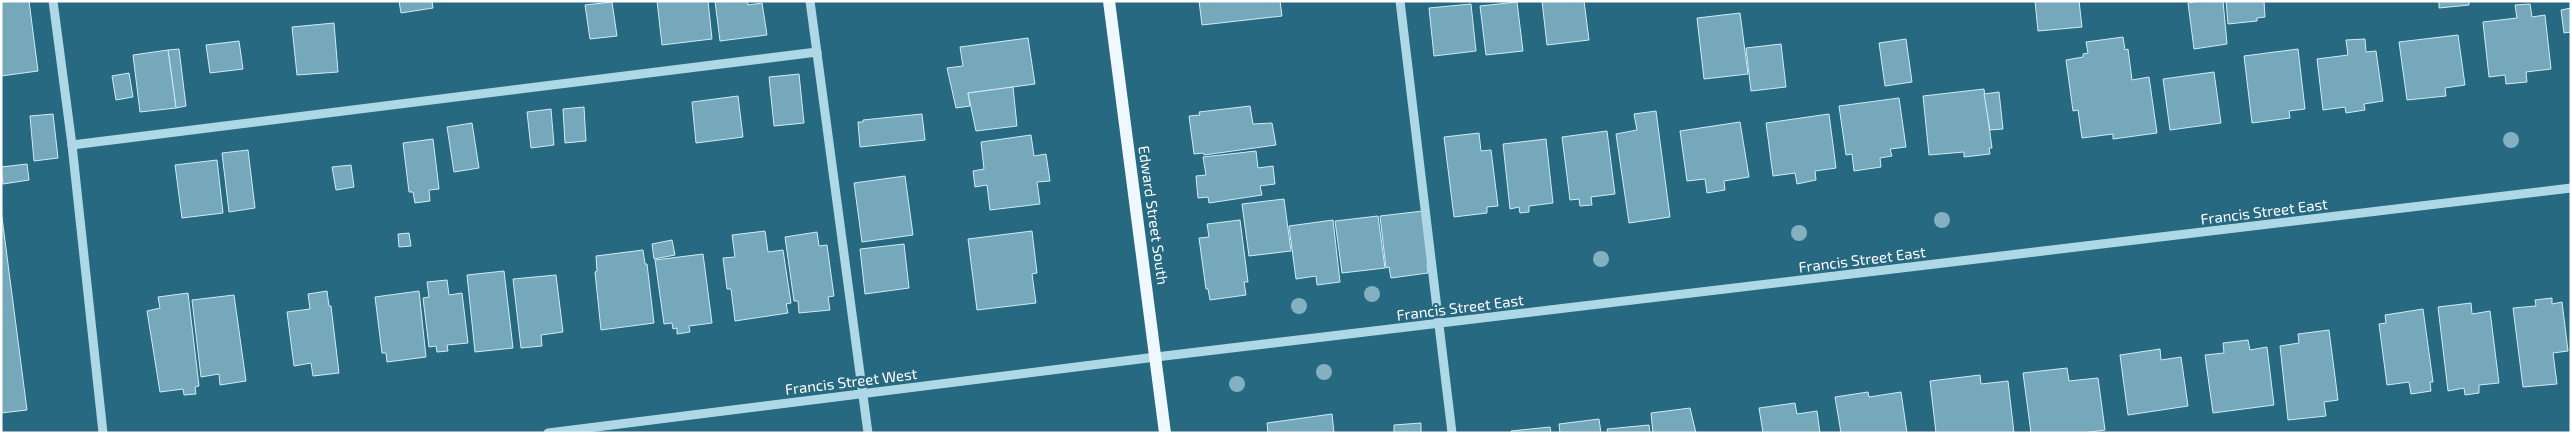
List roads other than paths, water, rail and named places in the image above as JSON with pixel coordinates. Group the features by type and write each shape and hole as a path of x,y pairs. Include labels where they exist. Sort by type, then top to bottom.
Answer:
{"main road":[{"name":"Edward Street South","path":"1109,1 1165,433"}],"street":[{"path":"52,1 72,145 103,433"},
{"path":"810,1 868,433"},
{"path":"1400,1 1452,433"},
{"path":"72,145 817,52"},
{"name":"Francis Street East","path":"1156,357 2571,188"},
{"name":"Francis Street West","path":"548,433 1156,357"}]}
